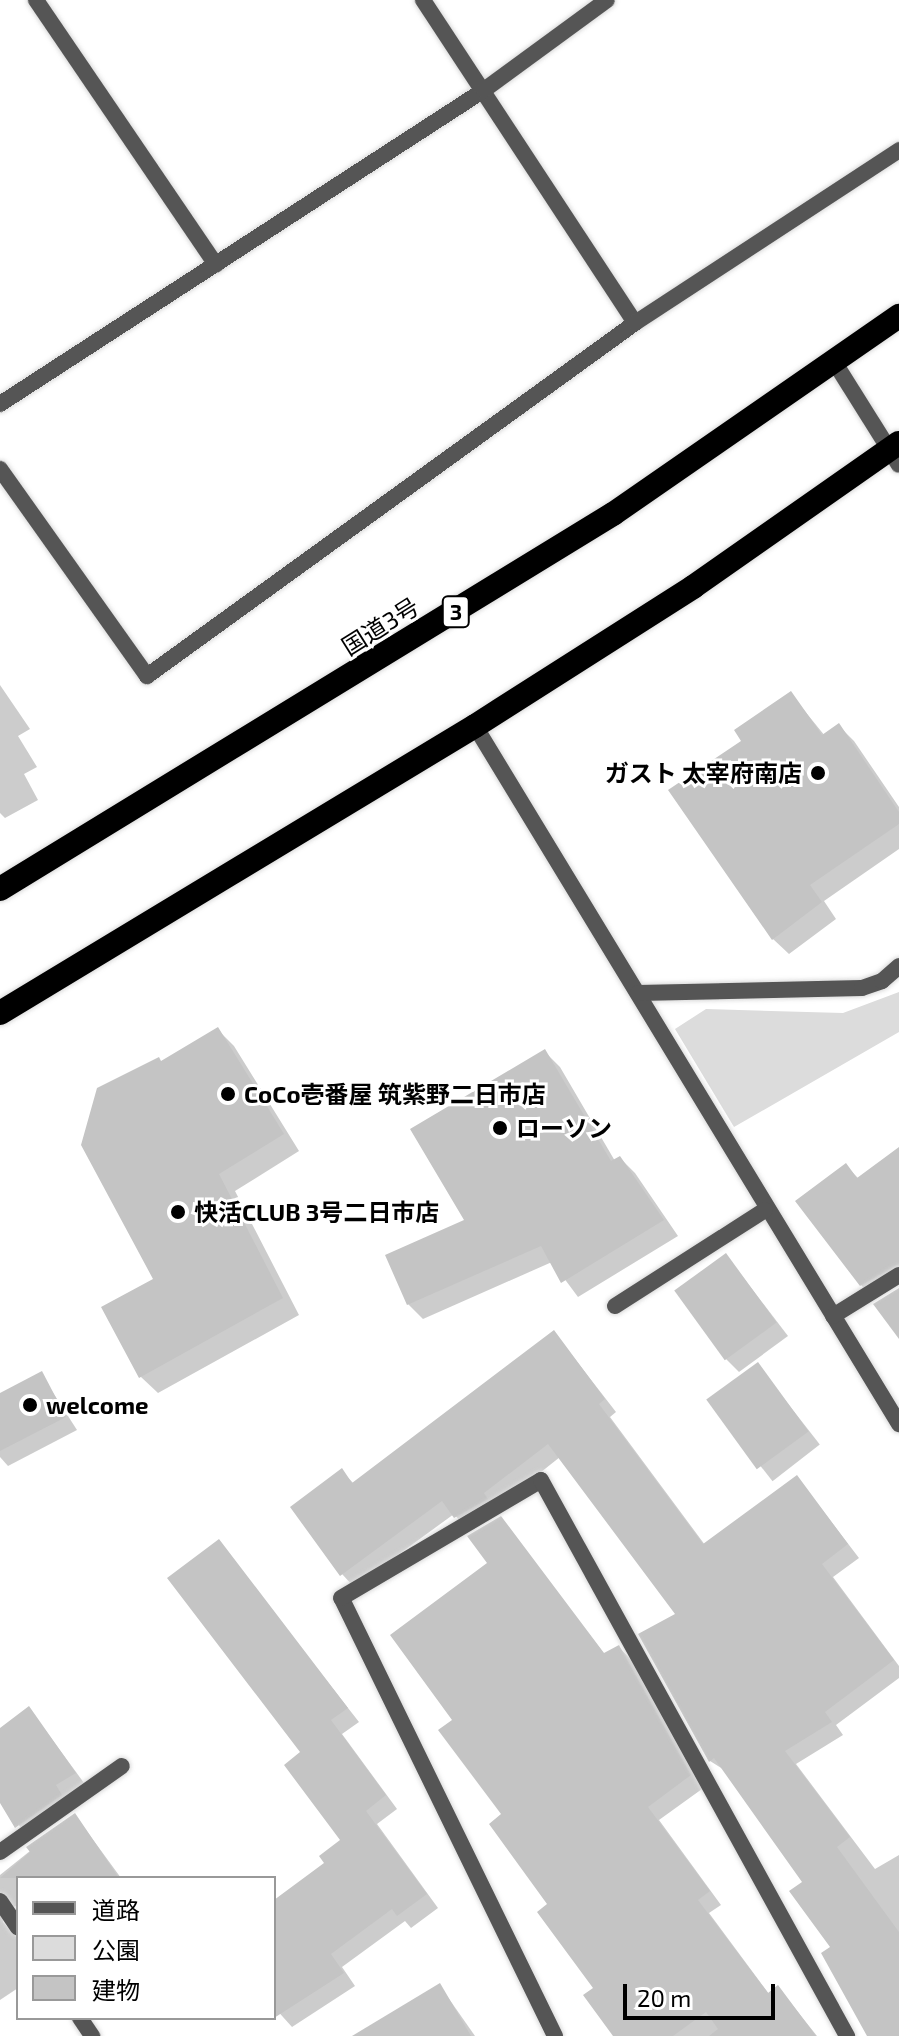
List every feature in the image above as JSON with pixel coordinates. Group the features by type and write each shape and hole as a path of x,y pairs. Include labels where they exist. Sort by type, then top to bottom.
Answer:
{"highway":[{"name":"国道3号","path":"0,889 613,514 899,316"},
{"path":"0,1013 475,726 896,453"}],"street":[{"path":"36,0 216,265"},
{"path":"423,0 635,323"},
{"path":"0,404 484,90 607,0"},
{"path":"0,469 7,494 147,676 635,323 899,150"},
{"path":"835,363 896,453"},
{"path":"475,726 638,993 765,1210 899,1424"},
{"path":"638,993 862,988 882,981 899,966"},
{"path":"615,1306 765,1210"},
{"path":"833,1316 899,1275"},
{"path":"555,2036 341,1598 541,1480 847,2036"},
{"path":"0,1852 122,1766"},
{"path":"0,1901 16,1925"}],"green space":[{"path":"899,992 899,1032 734,1127 675,1029 706,1009 843,1013"}],"building":[{"path":"791,691 822,735 839,723 899,812 899,824 810,885 822,902 772,940 668,790 741,741 734,730"},
{"name":"快活CLUB 3号二日市店","path":"218,1027 284,1134 219,1174 283,1298 139,1378 101,1307 153,1279 81,1145 97,1088 159,1057 161,1061"},
{"path":"545,1049 611,1161 620,1156 664,1220 561,1283 541,1246 407,1305 385,1255 464,1220 410,1129"},
{"path":"899,1147 899,1264 860,1286 795,1201 846,1163 857,1178"},
{"path":"726,1253 777,1323 725,1360 674,1291"},
{"path":"899,1288 899,1339 873,1304"},
{"path":"554,1330 605,1399 599,1404 703,1544 797,1475 848,1544 822,1564 894,1660 825,1712 832,1722 785,1751 850,1837 837,1847 899,1932 899,2036 867,2036 821,1953 830,1947 789,1891 802,1882 714,1758 709,1762 638,1634 675,1614 548,1444 484,1493 488,1499 454,1518 442,1501 340,1576 290,1507 342,1468 352,1483"},
{"path":"758,1362 809,1432 757,1469 706,1400"},
{"name":"welcome","path":"42,1371 66,1417 0,1451 0,1393"},
{"path":"501,1516 604,1653 619,1645 691,1775 648,1807 710,1891 698,1900 768,1993 778,1985 816,2036 709,2036 718,2029 706,2012 673,2036 613,2036 583,1995 593,1988 537,1912 547,1904 489,1824 501,1814 438,1730 452,1720 390,1635 487,1563 467,1536"},
{"path":"219,1539 348,1708 331,1720 386,1795 366,1811 427,1894 397,1916 392,1909 331,1954 344,1973 276,2017 276,1899 324,1863 319,1856 340,1840 284,1765 300,1752 167,1578"},
{"path":"29,1706 76,1773 56,1785 62,1795 15,1828 0,1803 0,1728"},
{"path":"75,1813 118,1876 0,1878 30,1852 26,1847"},
{"path":"440,1983 471,2036 352,2036"}],"place":[{"name":"ガスト 太宰府南店","path":"818,773"},
{"name":"CoCo壱番屋 筑紫野二日市店","path":"228,1094"},
{"name":"ローソン","path":"500,1128"},
{"name":"快活CLUB 3号二日市店","path":"178,1212"},
{"name":"welcome","path":"30,1405"}]}
